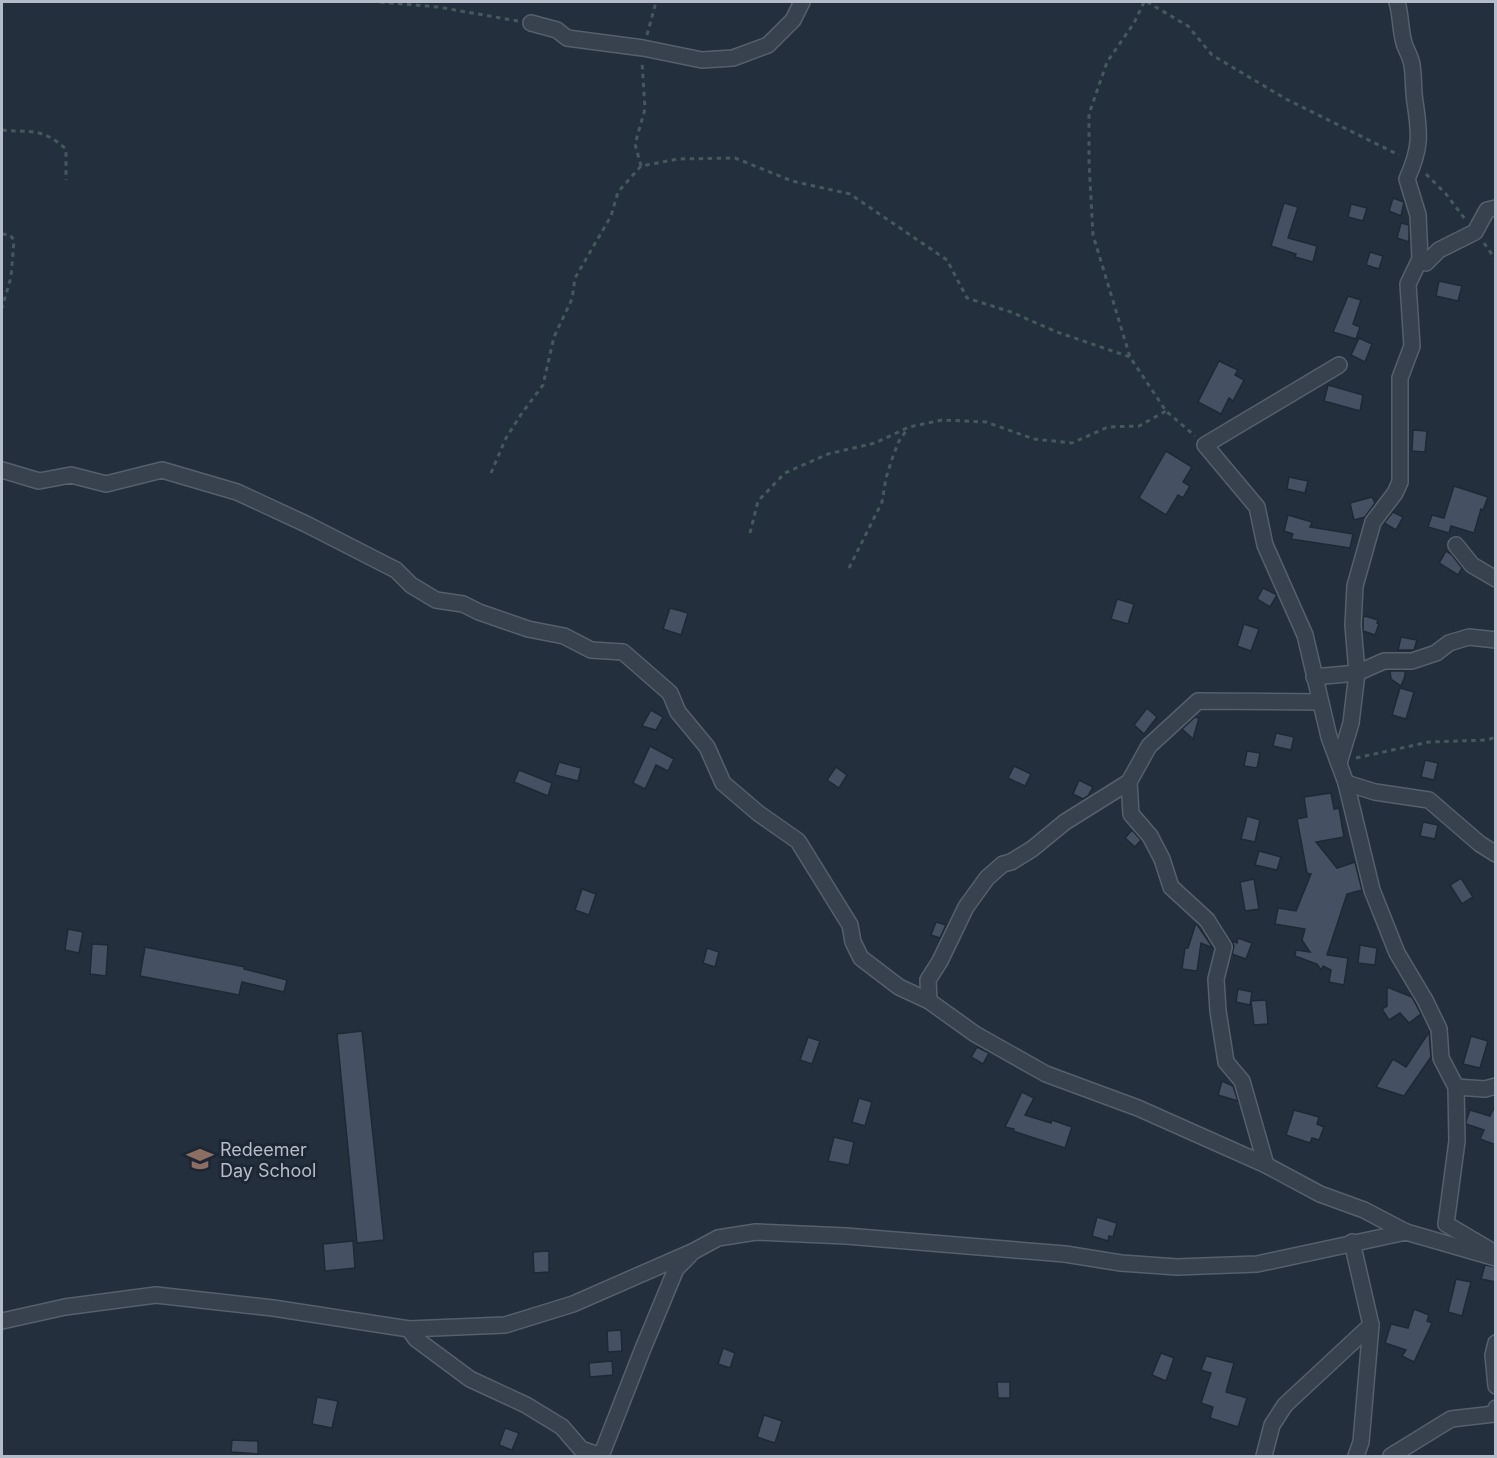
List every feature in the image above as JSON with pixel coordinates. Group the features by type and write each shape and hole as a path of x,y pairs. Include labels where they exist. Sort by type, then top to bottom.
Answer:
{"street":[{"path":"531,23 557,30 567,38 643,48 702,60 733,58 768,45 793,20 802,2"},
{"path":"1339,762 1352,723 1357,673 1353,625 1355,586 1373,522 1400,482 1401,378 1412,346 1408,284 1420,259 1418,215 1407,179 1414,163 1419,136 1419,118 1415,103 1412,64 1404,43 1401,13 1397,2"},
{"path":"1426,263 1439,250 1475,232 1487,210 1496,208"},
{"path":"1339,365 1205,445 1257,507 1265,545 1305,635 1329,737 1346,783 1372,890 1397,953 1425,1000 1438,1029 1442,1058 1456,1087 1456,1141 1446,1224 1496,1256"},
{"path":"2,470 39,481 71,475 106,484 162,470 237,492 396,570 411,585 436,600 463,604 528,629 564,636 591,651 622,652 670,693 678,712 707,747 723,783 758,813 798,841 849,925 853,942 861,958 899,987 929,1001 975,1034 1046,1074 1138,1108 1266,1165 1320,1194 1364,1210 1406,1232 1496,1256"},
{"path":"1456,545 1472,565 1496,579"},
{"path":"1314,677 1357,673 1384,661 1412,661 1436,653 1449,644 1469,637 1496,640"},
{"path":"929,1001 928,980 966,908 987,878 1003,864 1011,862 1032,849 1065,822 1129,782 1149,746 1198,701 1320,702"},
{"path":"1129,782 1131,814 1150,836 1162,859 1171,888 1207,920 1224,948 1216,979 1218,1011 1226,1062 1242,1081 1266,1165"},
{"path":"1346,783 1375,792 1429,800 1480,844 1496,854"},
{"path":"1456,1087 1485,1089 1496,1086"},
{"path":"2,1322 65,1307 156,1295 273,1308 409,1329 505,1325 573,1305 718,1238 756,1232 846,1236 1065,1254 1121,1263 1177,1267 1257,1264 1406,1232"},
{"path":"1352,1242 1371,1325 1361,1442 1356,1456"},
{"path":"409,1329 416,1338 470,1379 526,1405 562,1427 582,1449 602,1456 676,1269 694,1251"},
{"path":"1264,1456 1272,1425 1285,1405 1371,1325"},
{"path":"1496,1343 1493,1355 1496,1386"},
{"path":"1391,1456 1451,1419 1495,1413"}],"path":[{"path":"380,2 438,7 531,23"},
{"path":"641,166 635,144 645,109 642,74 643,48 656,2"},
{"path":"1205,445 1166,411 1130,357 1094,235 1089,162 1089,114 1107,62 1134,23 1145,2 1188,26 1212,56 1286,99 1414,163 1446,194 1496,260"},
{"path":"2,130 36,131 57,141 66,149 66,180"},
{"path":"491,473 506,438 543,385 554,337 572,299 575,278 611,216 618,192 641,166 678,159 735,158 792,181 850,194 947,260 967,298 1011,312 1058,332 1130,357"},
{"path":"2,234 10,235 14,240 11,277 2,308"},
{"path":"750,533 758,501 785,473 828,454 875,443 909,427 942,420 986,422 1034,439 1072,443 1108,427 1139,426 1166,411"},
{"path":"849,568 882,502 893,456 899,441 909,427"},
{"path":"1339,762 1429,742 1487,740 1496,737"}],"building":[{"path":"1393,198 1404,202 1401,216 1389,211"},
{"path":"1284,203 1298,207 1288,238 1317,246 1313,262 1271,246"},
{"path":"1351,204 1367,208 1363,221 1348,217"},
{"path":"1401,223 1409,225 1409,242 1397,238"},
{"path":"1370,252 1383,256 1379,269 1366,265"},
{"path":"1439,281 1462,286 1458,301 1436,296"},
{"path":"1348,296 1361,300 1353,324 1360,327 1356,339 1333,332"},
{"path":"1359,338 1372,344 1365,362 1351,355"},
{"path":"1219,361 1238,370 1235,375 1244,380 1233,401 1229,398 1221,414 1198,402"},
{"path":"1328,385 1363,395 1360,411 1324,401"},
{"path":"1413,430 1427,431 1425,452 1412,451"},
{"path":"1166,451 1192,467 1183,482 1190,486 1183,498 1178,495 1166,515 1139,498"},
{"path":"1289,477 1308,481 1305,493 1287,489"},
{"path":"1454,486 1488,497 1483,510 1481,509 1474,533 1451,526 1449,533 1428,527 1432,515 1444,518"},
{"path":"1372,497 1375,503 1365,517 1354,520 1350,503"},
{"path":"1393,512 1403,517 1396,530 1384,523"},
{"path":"1288,515 1312,522 1310,527 1353,534 1350,548 1291,539 1293,534 1284,531"},
{"path":"1446,551 1462,568 1458,575 1439,563"},
{"path":"1263,588 1277,595 1270,607 1257,599"},
{"path":"1117,599 1134,604 1128,624 1111,619"},
{"path":"670,608 688,613 681,635 663,629"},
{"path":"1365,616 1378,620 1375,635 1363,631"},
{"path":"1244,624 1259,629 1251,651 1237,646"},
{"path":"1401,637 1417,640 1414,650 1398,650"},
{"path":"1390,671 1405,671 1401,686 1391,679"},
{"path":"1400,688 1414,692 1406,719 1392,715"},
{"path":"1147,708 1157,717 1144,734 1134,725"},
{"path":"651,710 663,717 656,730 642,726"},
{"path":"1195,717 1199,718 1193,739 1182,729"},
{"path":"1276,733 1294,737 1291,750 1273,746"},
{"path":"650,746 674,759 668,771 656,765 645,789 633,783"},
{"path":"1247,751 1260,753 1257,768 1244,766"},
{"path":"1425,760 1438,763 1434,780 1421,777"},
{"path":"559,762 581,768 578,781 555,775"},
{"path":"1014,766 1031,774 1025,786 1008,778"},
{"path":"836,767 847,775 839,788 827,780"},
{"path":"519,770 552,783 548,796 514,782"},
{"path":"1079,780 1093,787 1088,796 1083,799 1073,794"},
{"path":"1331,793 1334,809 1339,808 1344,837 1316,842 1337,868 1355,862 1362,890 1347,894 1327,955 1348,958 1344,985 1329,982 1331,970 1323,966 1321,970 1317,964 1295,956 1296,950 1310,952 1302,940 1305,929 1275,924 1278,908 1296,911 1311,874 1307,873 1297,819 1307,817 1304,797"},
{"path":"1247,816 1260,820 1255,842 1241,839"},
{"path":"1423,822 1438,825 1435,839 1420,836"},
{"path":"1132,830 1141,840 1135,847 1125,838"},
{"path":"1259,851 1281,857 1277,870 1255,865"},
{"path":"1461,878 1473,897 1462,904 1450,885"},
{"path":"1254,879 1259,909 1245,911 1240,882"},
{"path":"582,889 596,894 589,915 575,910"},
{"path":"936,922 946,925 940,938 931,935"},
{"path":"1196,923 1213,948 1201,943 1197,971 1182,969 1185,948 1188,948"},
{"path":"68,929 83,932 79,953 65,950"},
{"path":"1238,938 1252,943 1246,959 1232,954 1234,946 1232,941 1237,943"},
{"path":"92,944 108,945 106,976 90,974"},
{"path":"1360,945 1377,948 1375,965 1358,963"},
{"path":"145,947 245,967 244,969 287,980 284,992 242,982 239,995 140,976"},
{"path":"707,948 719,952 715,967 703,963"},
{"path":"1387,987 1412,997 1421,1014 1409,1023 1400,1013 1389,1020 1382,1009 1387,1006"},
{"path":"1238,989 1252,992 1250,1005 1236,1002"},
{"path":"1266,1000 1268,1024 1254,1025 1251,1001"},
{"path":"362,1031 384,1240 357,1243 337,1034"},
{"path":"1429,1032 1431,1057 1404,1096 1376,1087 1393,1059 1406,1067"},
{"path":"1471,1036 1488,1041 1480,1068 1463,1064"},
{"path":"808,1037 820,1041 812,1064 800,1060"},
{"path":"977,1047 989,1053 983,1064 971,1057"},
{"path":"1222,1081 1233,1086 1238,1101 1218,1095"},
{"path":"1022,1092 1034,1098 1025,1115 1051,1123 1052,1120 1072,1127 1065,1148 1005,1127"},
{"path":"859,1098 872,1102 865,1126 852,1122"},
{"path":"1496,1104 1496,1145 1480,1139 1484,1130 1466,1124 1466,1121 1470,1110 1490,1116"},
{"path":"1294,1110 1319,1117 1317,1124 1324,1127 1319,1140 1312,1138 1310,1143 1286,1135"},
{"path":"834,1137 854,1142 849,1165 828,1161"},
{"path":"1097,1217 1117,1223 1113,1237 1109,1236 1108,1241 1092,1236"},
{"path":"353,1241 355,1268 325,1271 323,1244"},
{"path":"549,1251 549,1272 534,1273 533,1252"},
{"path":"1485,1265 1496,1267 1496,1282 1481,1279"},
{"path":"1456,1279 1471,1282 1462,1316 1448,1312"},
{"path":"1414,1309 1429,1315 1427,1321 1432,1323 1414,1362 1402,1356 1406,1350 1385,1343 1391,1324 1408,1328"},
{"path":"621,1330 622,1351 608,1352 607,1331"},
{"path":"723,1348 735,1353 730,1368 718,1364"},
{"path":"1161,1353 1174,1358 1166,1381 1152,1375"},
{"path":"1206,1356 1234,1363 1226,1392 1247,1398 1238,1427 1210,1418 1213,1407 1201,1403 1211,1373 1201,1370"},
{"path":"612,1361 613,1375 590,1377 589,1363"},
{"path":"997,1382 1010,1382 1010,1398 998,1398"},
{"path":"317,1397 338,1401 332,1428 312,1424"},
{"path":"764,1415 782,1421 775,1443 757,1437"},
{"path":"505,1428 519,1433 512,1450 499,1445"},
{"path":"232,1440 258,1441 258,1454 231,1452"}],"place":[{"name":"Redeemer Day School","path":"200,1159"}]}
